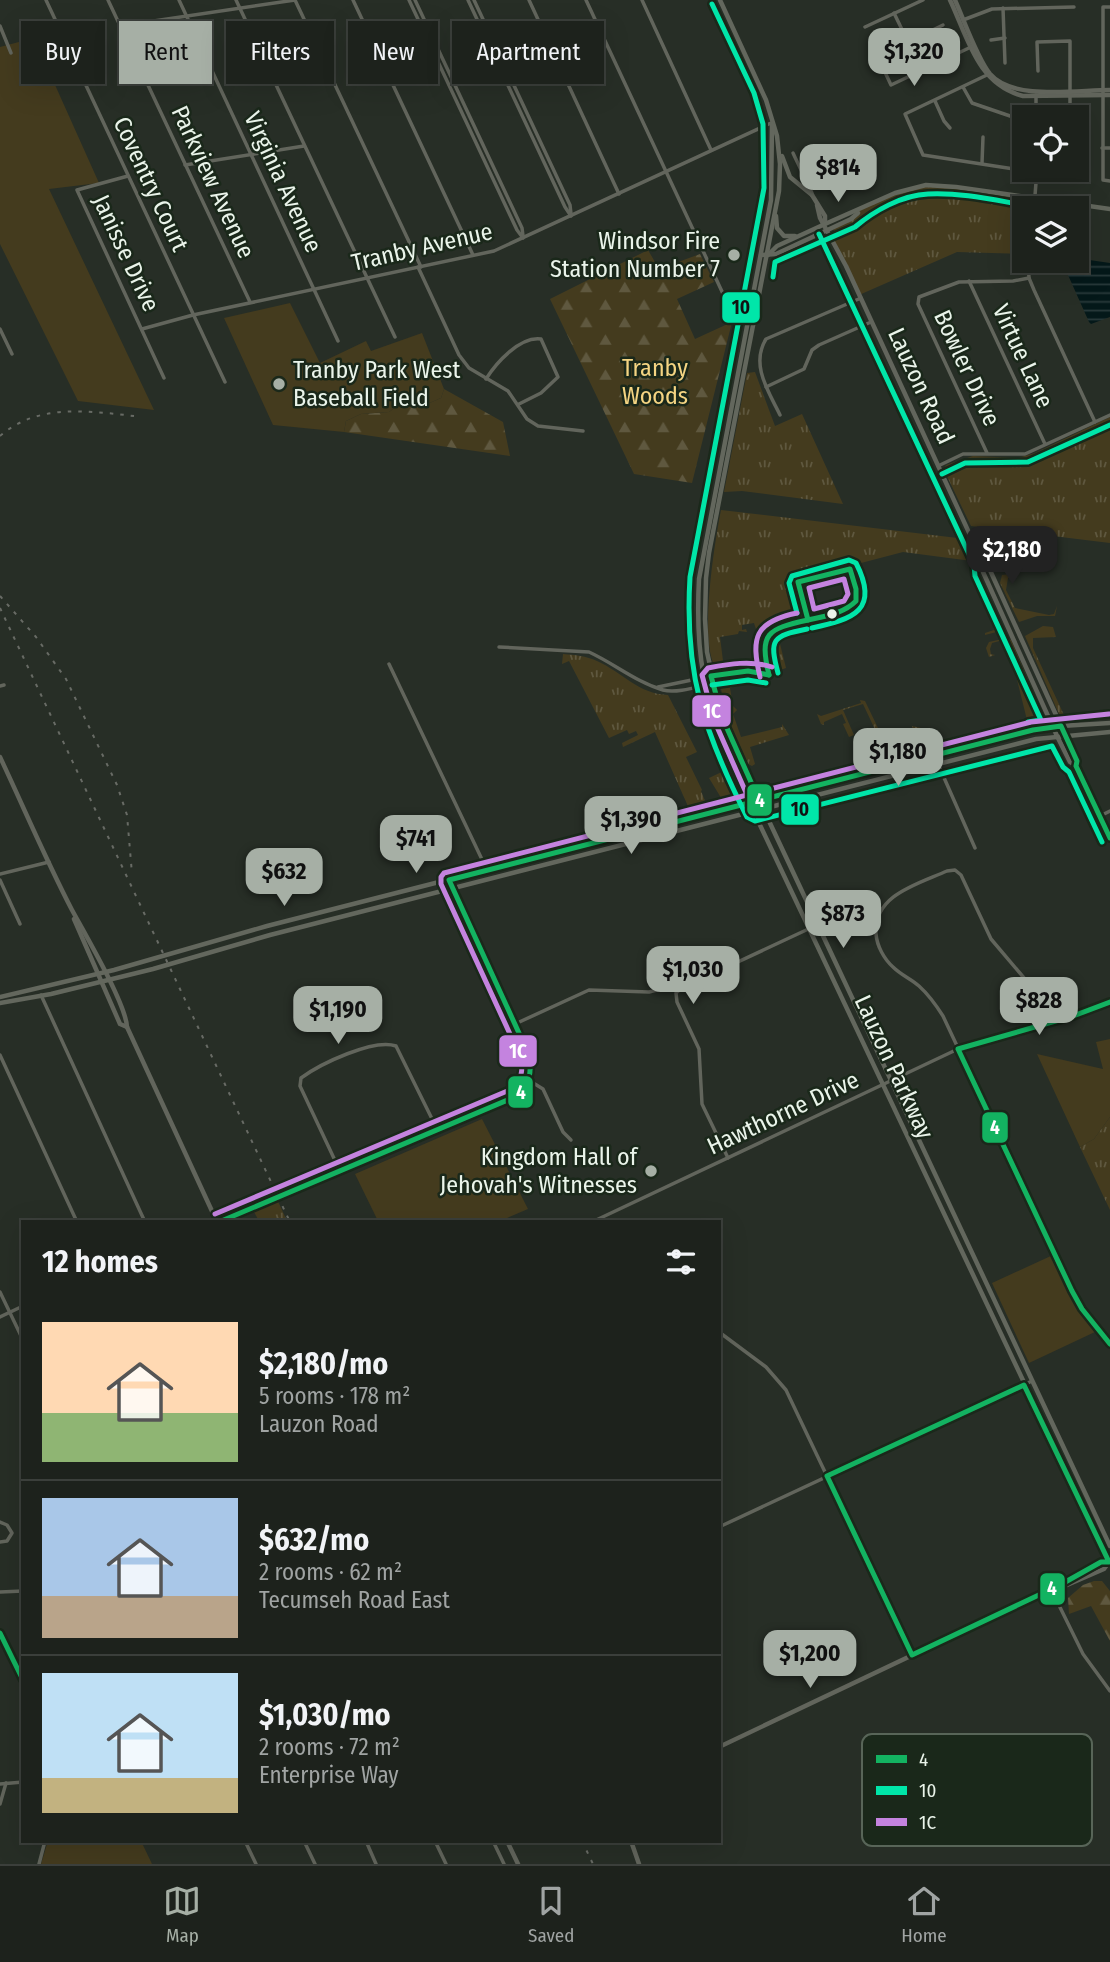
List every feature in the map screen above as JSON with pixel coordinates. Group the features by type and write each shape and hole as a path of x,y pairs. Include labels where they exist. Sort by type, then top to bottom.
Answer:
{"main road":[{"path":"720,0 762,90 772,123"},
{"name":"Lauzon Parkway","path":"772,123 778,135 779,191 709,552 705,619 711,676 722,717 763,809 1110,1546"},
{"name":"Lauzon Parkway","path":"772,123 773,189 699,579 697,623 704,685 720,737 754,812 1110,1563"},
{"path":"779,148 790,177 812,195"},
{"path":"767,256 777,246 800,235 895,193 926,185 1017,196"},
{"path":"1089,206 1110,209"},
{"path":"761,255 767,256 827,230 851,219 860,210"},
{"path":"775,213 779,232 784,236 800,235"},
{"path":"0,997 104,973 267,926 1053,726 1110,723"},
{"path":"0,1003 108,980 452,888 1036,739 1110,732"}],"street":[{"name":"Coventry Court","path":"46,0 56,21"},
{"name":"Parkview Avenue","path":"108,0 119,24"},
{"name":"Virginia Avenue","path":"179,0 338,341"},
{"path":"236,0 395,337"},
{"path":"154,21 296,0 459,355 469,368 508,391 527,419 538,426 583,431"},
{"path":"353,0 473,255"},
{"path":"409,0 443,66"},
{"path":"415,0 517,230 523,238"},
{"path":"468,0 479,21"},
{"path":"474,0 483,21"},
{"path":"529,0 619,194"},
{"path":"586,0 732,313"},
{"path":"642,0 711,150"},
{"path":"865,27 923,0"},
{"path":"952,0 988,75 1012,88 1036,93 1110,95"},
{"path":"962,21 992,9 1074,7"},
{"path":"1110,7 1103,7 1102,93 1103,180 1110,181"},
{"path":"1003,8 1004,63"},
{"path":"894,13 908,42 943,26"},
{"path":"0,26 11,53"},
{"path":"991,40 1005,38"},
{"path":"1103,39 1110,39"},
{"path":"1038,71 1037,42 1070,41 1070,105"},
{"path":"876,53 891,85 973,46"},
{"path":"963,87 972,103 1013,117 1014,169 923,155 905,114 988,75"},
{"name":"Coventry Court","path":"85,84 225,382"},
{"name":"Parkview Avenue","path":"147,84 250,302"},
{"path":"511,84 570,205 571,216"},
{"path":"1102,93 1110,90"},
{"path":"1036,93 1036,105"},
{"path":"935,101 950,128"},
{"name":"Tranby Avenue","path":"142,329 250,302 494,251 772,123"},
{"path":"982,164 983,137"},
{"path":"185,165 305,146"},
{"path":"1102,148 1110,148"},
{"name":"Lauzon Road","path":"793,153 817,205 825,216 827,230 872,321 983,563 983,572 1057,736 1070,762 1076,766 1110,838"},
{"name":"Janisse Drive","path":"128,176 77,190 164,378"},
{"path":"1029,273 1095,422"},
{"path":"969,281 1013,281 1029,278"},
{"name":"Bowler Drive","path":"969,281 943,286 919,297 918,304 987,453"},
{"name":"Virtue Lane","path":"969,281 1045,445"},
{"path":"779,415 766,387 760,364 762,345 766,340 861,298"},
{"path":"766,387 804,369 812,350 819,345 872,321"},
{"path":"1,331 12,354"},
{"path":"486,379 494,365 508,352 536,338 541,339 558,377 541,393 519,404"},
{"path":"938,466 963,454 1025,454 1110,415"},
{"name":"Lauzon Road","path":"983,563 989,568 1077,761 1076,766"},
{"path":"499,647 589,652 634,679 664,691 713,683"},
{"path":"389,664 487,870"},
{"path":"659,687 711,676"},
{"path":"0,757 108,980 216,1220"},
{"path":"938,764 975,848"},
{"path":"1100,816 1110,811"},
{"path":"0,874 49,862"},
{"path":"1043,1024 1030,985 1021,971 991,939 961,875 954,870 947,871 895,895 883,908 876,930 877,942 884,956 892,967 918,985 934,1001 943,1016 1072,1291 1082,1309 1110,1344"},
{"path":"0,880 20,924"},
{"path":"222,1220 517,1096 530,1081 532,1068 529,1055 449,880"},
{"path":"71,908 100,982 120,1024 127,1027"},
{"path":"728,1158 702,1104 699,1049 677,1002 677,993 682,988 817,925"},
{"path":"515,1024 589,990 657,990"},
{"path":"41,995 144,1220"},
{"name":"Hawthorne Drive","path":"597,1220 958,1049 991,1037 1087,1012 1110,1002"},
{"path":"340,1169 300,1086 300,1078 356,1051 387,1043 396,1046 437,1129"},
{"path":"0,1055 76,1220"},
{"path":"530,1081 543,1089 563,1132 570,1140"},
{"path":"606,1215 608,1220"},
{"path":"0,1292 21,1336"},
{"path":"0,1317 21,1307"},
{"path":"721,1333 766,1367 786,1390 912,1656"},
{"path":"721,1526 1032,1381"},
{"path":"0,1522 12,1533 7,1541 0,1542"},
{"path":"721,1746 1060,1585 1101,1562 1110,1563"},
{"path":"1051,1589 1083,1654 1110,1691"},
{"path":"0,1592 21,1591"},
{"path":"0,1633 21,1677"},
{"path":"0,1784 21,1782"},
{"path":"0,1804 6,1783"},
{"path":"38,1864 44,1843"},
{"path":"246,1843 256,1864"},
{"path":"305,1843 315,1864"},
{"path":"367,1843 376,1864"},
{"path":"436,1843 446,1864"},
{"path":"494,1843 504,1864"},
{"path":"508,1843 518,1864"},
{"path":"632,1843 639,1864"}],"green space":[{"path":"21,41 21,84 55,84 99,183 49,189 154,410 78,401 0,244 0,47"},
{"path":"926,185 1017,196 1012,196 1012,254 957,252 859,295 830,235 835,232 833,228 862,209 893,195"},
{"name":"Tranby Woods","path":"648,250 659,269 700,254 714,282 677,299 695,339 732,322 692,483 634,474 550,299"},
{"path":"290,303 320,363 366,341 371,351 422,333 444,389 441,398 425,405 397,406 389,412 361,414 346,421 344,432 273,425 224,318"},
{"path":"755,372 775,426 802,414 843,504 742,491 724,492 747,373"},
{"path":"444,389 503,422 510,456 344,432 346,421 361,414 389,412 397,406 425,405 441,398"},
{"path":"1110,417 1110,543 971,526 944,470 946,465 973,456 1018,458 1035,453"},
{"path":"721,510 966,539 981,578 976,581 972,561 903,552 796,580 804,612 802,617 756,629 754,623 742,625 742,630 746,629 747,632 739,631 738,634 720,637 724,669 718,671 712,659 708,618"},
{"path":"1010,574 1006,590 1015,608 1049,615 1054,614 1057,606 1055,616 1037,616 1019,622 1000,583 1002,575"},
{"path":"983,587 987,590 1004,630 985,635 994,630 983,589 979,588"},
{"path":"1043,626 1053,627 1056,637 1033,638 1033,648 1064,715 1069,713 1071,717 1110,717 1067,720 1059,714 1025,636"},
{"path":"1007,638 1011,640 1044,717 1038,724 997,733 995,729 998,732 1028,724 1008,643 1003,640 992,643 991,654 995,655 989,657 986,648 989,642"},
{"path":"779,640 786,668 777,671 771,668 766,645 768,641"},
{"path":"563,654 593,659 639,687 668,695 697,752 686,757 707,806 715,803 716,807 691,813 655,732 623,747 622,743 638,735 636,731 629,734 627,730 609,738 569,661 562,664"},
{"path":"739,681 761,682 751,685 745,682 730,688 733,706 737,710 733,714 741,737 782,727 782,724 789,735 750,747 755,764 752,766 748,764 729,722 721,689 724,685"},
{"path":"860,700 865,701 878,728 885,732 891,759 917,752 920,748 912,726 921,728 926,750 887,762 885,759 888,757 863,704 843,710 854,735 849,737 842,714 824,722 824,725 821,724 817,714 821,716 861,703"},
{"path":"726,770 738,797 735,801 722,805 723,801 709,778"},
{"path":"1110,1039 1110,1117 1094,1139 1080,1147 1037,1054 1103,1069 1096,1042"},
{"path":"1110,1117 1110,1210 1080,1147 1094,1139"},
{"path":"482,1119 528,1209 502,1220 378,1220 355,1174"},
{"path":"276,1197 287,1220 258,1220 252,1208"},
{"path":"1053,1255 1072,1296 1097,1331 1029,1363 992,1283"},
{"path":"1102,1581 1110,1591 1110,1641 1091,1606 1069,1614 1068,1598 1083,1585"},
{"path":"47,1843 142,1843 152,1864 41,1864"}],"shaded area":[{"path":"1089,260 1110,263 1110,317 1091,324 1089,322 1068,275 1089,273"}],"railway":[{"path":"0,436 15,425 47,414 81,411 134,416"},
{"path":"0,596 36,637 66,679 117,785 127,815 132,874"},
{"path":"0,608 289,1220"},
{"path":"583,1843 593,1864"}],"transit line":[{"name":"10","path":"712,4 754,93 763,124 764,188 690,577 690,643 694,673 708,729 732,786 747,817 755,821 1052,746 1063,767 1069,772 1102,842"},
{"name":"10","path":"773,277 775,262 855,227 871,215 908,197 928,194 957,195 1012,203"},
{"name":"10","path":"819,234 974,565 975,576 1041,720 1028,722"},
{"name":"10","path":"942,474 965,463 1028,462 1110,425"},
{"name":"10","path":"797,613 789,583 792,576 849,560 856,563 865,592 864,602 859,610 840,621 812,628"},
{"name":"4","path":"850,569 856,589 856,601 840,612 808,620 798,582 850,569"},
{"name":"1C","path":"844,579 848,594 844,601 814,609 809,588 844,579"},
{"name":"1C","path":"760,677 756,652 759,634 772,621 797,613"},
{"name":"4","path":"769,675 765,650 769,635 783,626 808,620"},
{"name":"10","path":"778,673 774,653 776,641 786,634 807,629"},
{"name":"1C","path":"755,813 714,720 702,675 708,668 732,664 748,663 772,667"},
{"name":"4","path":"763,809 722,717 711,676 748,671 769,675"},
{"name":"10","path":"712,685 748,680 766,683"},
{"name":"1C","path":"215,1214 512,1089 518,1082 522,1071 521,1058 441,884 444,873 1031,722 1109,714"},
{"name":"4","path":"224,1220 517,1096 525,1087 530,1072 529,1055 449,880 1033,730 1061,726 1077,761 1076,766 1110,838"},
{"name":"4","path":"1110,1002 1073,1016 958,1049 1072,1291 1082,1309 1110,1344"},
{"name":"4","path":"1024,1385 1109,1562 1101,1562 1060,1585 912,1655 827,1476 1024,1385"},
{"name":"4","path":"0,1633 21,1676"}],"place":[{"name":"Windsor Fire Station Number 7","path":"734,255"},
{"name":"Tranby Park West Baseball Field","path":"279,384"},
{"name":"Kingdom Hall of Jehovah's Witnesses","path":"651,1171"}]}
